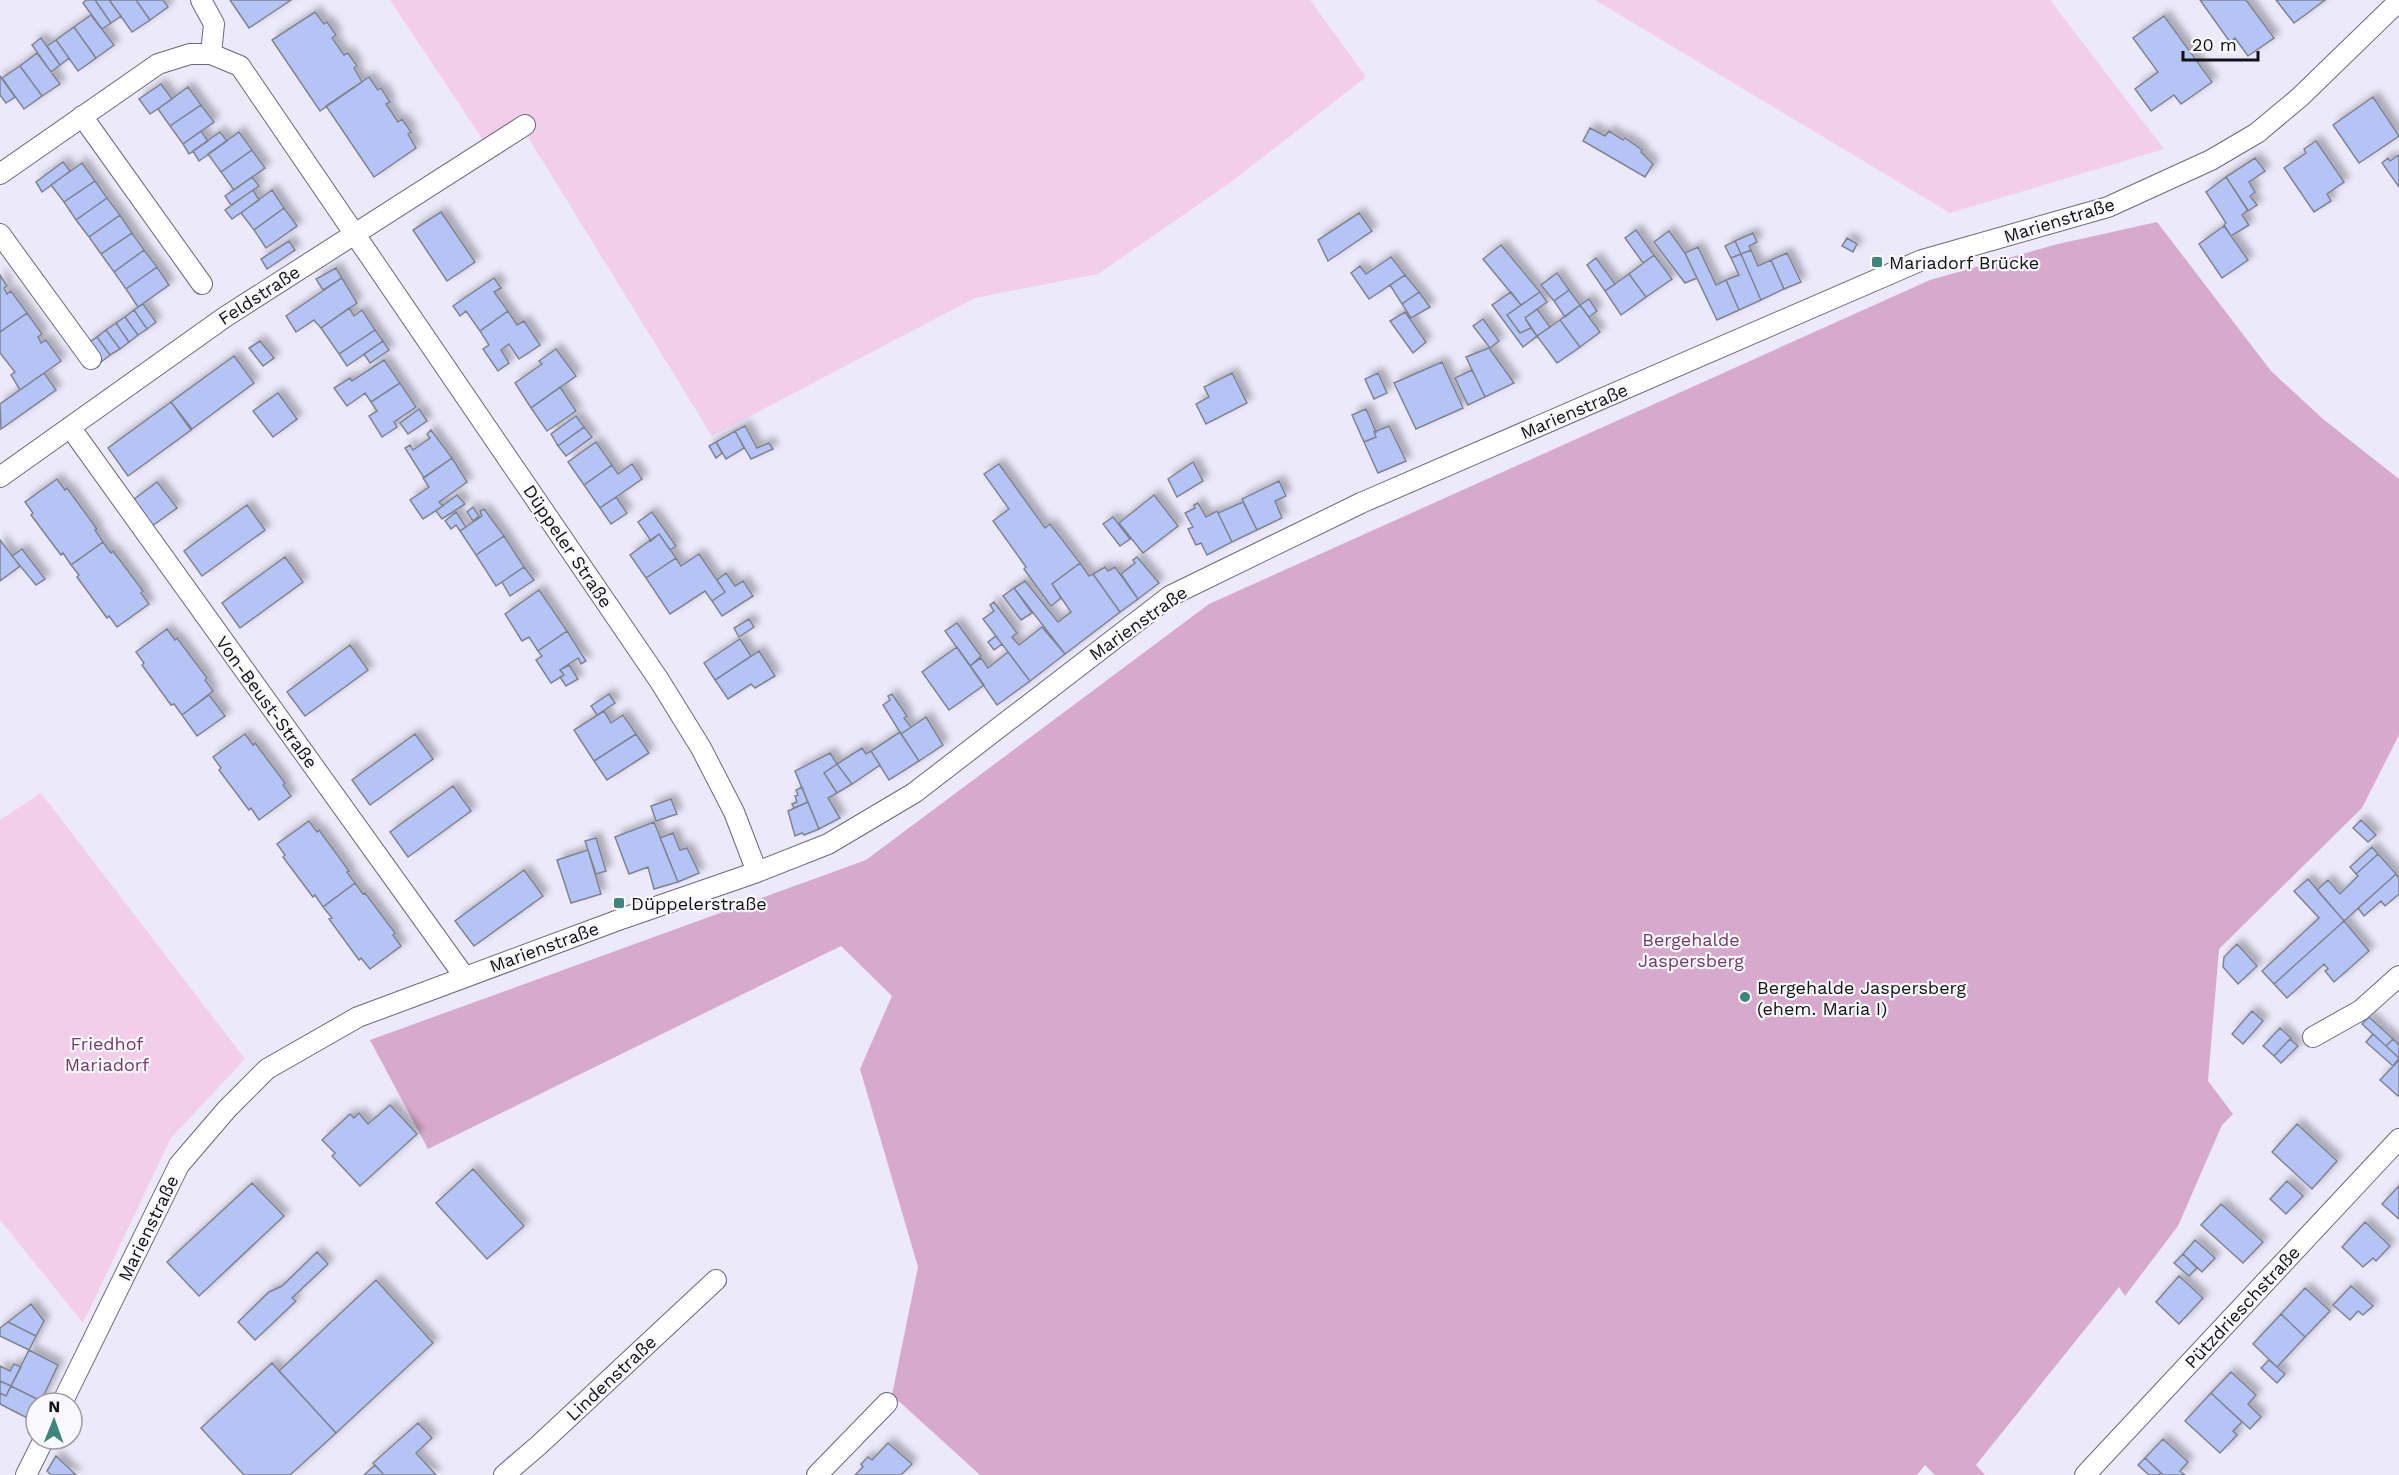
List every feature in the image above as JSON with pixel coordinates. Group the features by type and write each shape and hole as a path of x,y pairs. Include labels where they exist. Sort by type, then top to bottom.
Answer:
{"street":[{"path":"0,174 158,64 190,54 211,54 214,24 201,0"},
{"name":"Marienstraße","path":"68,1391 179,1165 226,1108 267,1069 358,1017 464,976 757,872 828,844 914,793 1170,596 1361,503 1922,260 2108,207 2211,160 2257,133 2300,97 2399,1"},
{"name":"Düppeler Straße","path":"211,54 240,66 659,680 701,748 734,812 757,872"},
{"path":"82,117 202,284"},
{"name":"Feldstraße","path":"0,477 225,317 525,125"},
{"path":"0,234 91,359"},
{"name":"Von-Beust-Straße","path":"70,427 464,976"},
{"path":"2313,1037 2361,1010 2399,976"},
{"name":"Pützdrieschstraße","path":"2085,1475 2399,1139"},
{"name":"Lindenstraße","path":"504,1475 716,1280"},
{"path":"817,1475 887,1403"},
{"path":"26,1475 38,1451"}],"green space":[{"path":"390,0 1310,0 1366,77 1231,182 1098,274 975,298 712,436 518,121 485,143"},
{"path":"1595,0 2050,0 2164,149 1950,213"},
{"name":"Bergehalde Jaspersberg","path":"2157,222 2271,371 2323,419 2399,479 2399,735 2362,808 2219,949 2208,1081 2233,1114 2222,1125 2178,1226 2125,1296 2119,1287 1976,1465 1985,1475 1935,1475 1925,1465 1917,1475 980,1475 892,1395 918,1267 860,1069 892,996 841,946 428,1149 370,1040 866,860 1209,604 1930,280 2058,244"},
{"name":"Friedhof Mariadorf","path":"41,793 245,1059 171,1138 83,1323 0,1220 0,820"}],"building":[{"path":"86,0 95,0 111,23 102,29 83,3"},
{"path":"95,0 109,0 121,16 111,23"},
{"path":"136,0 150,20 132,32 110,1"},
{"path":"136,0 163,0 168,7 150,20"},
{"path":"230,0 291,0 249,28"},
{"path":"2200,0 2246,0 2274,38 2248,56 2235,38 2230,42"},
{"path":"2276,0 2325,0 2294,23"},
{"path":"315,12 324,24 327,22 336,35 332,38 344,55 348,53 357,66 354,68 362,82 320,111 272,40"},
{"path":"91,15 114,45 96,58 74,27"},
{"path":"2164,16 2212,82 2181,104 2174,95 2151,111 2135,89 2158,72 2133,38"},
{"path":"74,27 96,58 78,71 56,40"},
{"path":"41,38 60,65 51,72 32,45"},
{"path":"56,40 69,58 60,65 47,46"},
{"path":"37,53 60,84 42,96 20,66"},
{"path":"20,66 42,96 24,109 2,78"},
{"path":"0,76 15,97 6,103 0,95"},
{"path":"369,77 378,90 381,88 390,102 386,104 398,122 402,119 411,132 408,134 416,148 374,177 326,106"},
{"path":"161,84 172,99 150,114 139,99"},
{"path":"188,87 201,105 170,126 158,109"},
{"path":"2373,97 2399,136 2359,163 2333,125"},
{"path":"201,105 214,122 183,144 170,126"},
{"path":"1590,128 1605,136 1609,131 1623,140 1625,138 1642,150 1641,152 1653,164 1645,177 1583,141"},
{"path":"201,131 208,141 189,154 183,144"},
{"path":"220,132 227,141 199,161 193,151"},
{"path":"239,132 252,150 221,172 208,154"},
{"path":"2316,141 2344,182 2327,194 2331,201 2314,212 2284,168 2306,153 2304,149"},
{"path":"252,150 265,168 234,190 221,172"},
{"path":"2399,155 2399,187 2382,163 2388,158 2390,161"},
{"path":"2255,158 2265,171 2249,182 2255,192 2250,196 2257,205 2248,211 2226,177"},
{"path":"63,162 70,171 42,192 36,182"},
{"path":"82,163 95,181 64,202 51,185"},
{"path":"252,177 259,186 231,205 225,196"},
{"path":"2226,177 2248,210 2242,215 2249,225 2231,236 2224,225 2226,223 2206,192"},
{"path":"95,181 107,198 76,220 64,202"},
{"path":"253,190 259,200 232,219 225,210"},
{"path":"272,190 284,208 254,230 241,213"},
{"path":"107,198 120,215 89,237 76,220"},
{"path":"284,208 297,226 266,248 254,230"},
{"path":"441,212 475,262 447,281 413,230"},
{"path":"1359,213 1372,231 1328,261 1318,240"},
{"path":"120,215 132,233 101,254 89,237"},
{"path":"2224,226 2248,260 2222,278 2199,244"},
{"path":"1636,230 1654,255 1643,263 1625,238"},
{"path":"1669,231 1685,253 1697,278 1685,283 1654,242"},
{"path":"132,233 144,250 114,272 101,254"},
{"path":"1753,233 1757,242 1749,246 1751,250 1741,254 1735,241"},
{"path":"1847,238 1857,244 1853,252 1842,246"},
{"path":"289,241 295,250 267,269 261,259"},
{"path":"1735,241 1741,254 1731,258 1725,246"},
{"path":"1501,245 1540,292 1521,305 1483,259"},
{"path":"1698,247 1716,285 1726,280 1739,310 1717,320 1685,253"},
{"path":"144,250 157,267 126,289 114,272"},
{"path":"1751,250 1758,266 1771,260 1784,289 1761,300 1741,254"},
{"path":"1787,253 1801,282 1784,289 1771,260"},
{"path":"1741,254 1761,300 1739,310 1726,280 1739,275 1731,258"},
{"path":"1654,255 1672,279 1646,297 1629,274"},
{"path":"1391,257 1405,275 1369,299 1351,273 1360,266 1366,274"},
{"path":"1596,258 1615,284 1605,291 1587,265"},
{"path":"157,267 169,285 138,307 126,289"},
{"path":"336,268 342,278 323,290 316,279"},
{"path":"1557,273 1569,290 1554,301 1541,285"},
{"path":"1629,274 1646,297 1621,315 1605,291"},
{"path":"0,275 7,286 4,288 7,294 11,291 27,313 0,332"},
{"path":"1405,275 1419,292 1402,304 1390,285"},
{"path":"342,278 357,303 321,328 314,320 296,332 286,316"},
{"path":"494,278 501,288 494,292 508,311 480,331 466,311 460,316 453,306"},
{"path":"1569,290 1580,305 1565,317 1554,301"},
{"path":"1419,292 1430,307 1411,318 1402,304"},
{"path":"1511,292 1521,305 1507,315 1520,333 1531,328 1537,336 1523,347 1492,305"},
{"path":"1540,292 1547,302 1525,318 1531,328 1520,333 1507,315"},
{"path":"1589,299 1597,311 1589,317 1580,305"},
{"path":"143,304 156,322 147,329 134,310"},
{"path":"1580,305 1600,332 1580,347 1560,320"},
{"path":"349,308 354,316 362,310 375,330 339,354 321,328"},
{"path":"1537,309 1550,327 1537,336 1525,318"},
{"path":"134,310 147,329 138,335 125,317"},
{"path":"508,311 517,325 524,321 540,345 519,359 509,344 501,350 509,363 498,371 483,349 489,345 480,331"},
{"path":"1405,312 1426,342 1413,353 1390,321"},
{"path":"27,313 42,334 38,337 41,343 46,340 61,361 20,390 11,375 15,372 0,353 0,332"},
{"path":"125,317 138,335 129,342 116,323"},
{"path":"1483,319 1499,341 1490,348 1473,326"},
{"path":"1560,320 1580,347 1557,363 1537,336"},
{"path":"116,323 129,342 120,349 106,330"},
{"path":"106,330 120,349 110,355 97,337"},
{"path":"375,330 383,341 347,366 339,354"},
{"path":"97,337 110,355 101,362 88,343"},
{"path":"260,341 274,358 263,366 249,348"},
{"path":"383,341 389,350 370,363 364,354"},
{"path":"1489,348 1514,383 1485,397 1466,357"},
{"path":"556,349 576,376 531,408 515,383 542,364 539,361"},
{"path":"234,356 254,383 192,429 171,402"},
{"path":"384,360 400,383 371,402 365,393 347,406 334,388 350,378 352,381"},
{"path":"1442,362 1463,408 1416,429 1394,383"},
{"path":"1472,370 1485,397 1468,405 1455,378"},
{"path":"44,373 56,390 1,429 0,404"},
{"path":"1232,373 1247,403 1206,424 1196,404 1209,397 1204,387"},
{"path":"1378,373 1387,393 1374,399 1365,379"},
{"path":"400,383 416,407 394,422 397,427 382,437 369,416 377,411 371,402"},
{"path":"560,387 576,411 547,431 531,408"},
{"path":"278,393 297,419 273,437 253,411"},
{"path":"171,402 191,430 128,476 108,448"},
{"path":"419,409 427,421 408,434 400,423"},
{"path":"1366,409 1376,437 1364,442 1352,415"},
{"path":"576,416 584,427 558,446 551,434"},
{"path":"745,426 757,448 769,443 773,449 751,459 735,431"},
{"path":"1389,426 1406,461 1378,473 1364,442 1376,437 1374,432"},
{"path":"584,427 592,437 566,456 558,446"},
{"path":"431,430 452,458 424,478 405,448 410,445 413,450 430,438 427,434"},
{"path":"735,431 744,448 726,459 716,442"},
{"path":"596,442 612,465 584,485 568,462"},
{"path":"716,442 722,453 716,458 709,446"},
{"path":"452,458 467,482 439,502 443,506 423,519 410,500 429,487 423,478"},
{"path":"1193,462 1203,481 1177,497 1168,479"},
{"path":"632,464 642,479 600,508 584,485 612,465 618,474"},
{"path":"999,464 1045,528 1050,524 1080,563 1052,584 1061,598 1051,606 993,521 1009,509 984,474"},
{"path":"57,479 65,490 67,488 97,529 95,530 103,542 71,565 31,515 33,513 25,502"},
{"path":"1279,481 1286,496 1275,501 1282,518 1257,530 1242,499"},
{"path":"157,482 177,508 152,526 133,500"},
{"path":"457,495 465,504 442,519 436,511"},
{"path":"1154,495 1178,526 1143,553 1119,523"},
{"path":"616,497 627,513 611,524 600,508"},
{"path":"1243,502 1257,530 1232,542 1218,513"},
{"path":"1198,503 1206,517 1217,511 1232,542 1207,555 1201,543 1196,545 1188,529 1193,527 1185,513 1195,508 1194,505"},
{"path":"247,505 265,530 202,576 184,551"},
{"path":"473,507 479,516 473,521 467,512"},
{"path":"484,509 504,536 476,555 460,531 482,516 480,511"},
{"path":"456,512 466,527 460,531 456,525 451,529 445,521"},
{"path":"652,512 676,546 670,550 659,534 651,541 638,522"},
{"path":"1113,517 1130,539 1120,546 1103,524"},
{"path":"659,534 676,558 646,578 630,555"},
{"path":"504,536 524,567 496,586 476,555"},
{"path":"0,540 20,566 0,581"},
{"path":"103,542 111,553 113,551 143,591 141,593 149,604 117,627 109,616 107,618 71,565"},
{"path":"22,549 45,579 36,585 12,556"},
{"path":"699,554 725,592 712,601 705,591 670,614 646,578 676,558 681,566"},
{"path":"285,557 303,582 240,628 222,603"},
{"path":"1137,557 1159,583 1138,599 1121,574 1135,563 1133,560"},
{"path":"1080,563 1089,576 1093,574 1120,612 1065,654 1014,588 1025,581 1058,622 1071,612 1052,584"},
{"path":"524,567 534,580 510,596 502,582"},
{"path":"1105,567 1108,571 1115,567 1138,599 1120,612 1093,574"},
{"path":"726,573 735,586 743,581 753,596 722,616 712,601 725,592 717,580"},
{"path":"1014,588 1032,613 1021,620 1003,596"},
{"path":"539,590 567,631 538,651 529,637 522,641 505,614"},
{"path":"994,602 1017,633 1012,637 1019,645 1042,627 1065,654 1030,681 983,619 994,611 990,605"},
{"path":"749,619 754,627 739,637 734,628"},
{"path":"957,623 981,656 970,666 945,631"},
{"path":"167,629 175,640 177,638 207,678 205,680 213,691 182,715 174,704 171,705 142,665 144,663 136,652"},
{"path":"567,631 586,661 581,664 578,658 560,670 564,675 551,683 536,660 542,656 538,651"},
{"path":"996,636 1002,644 994,650 988,642"},
{"path":"740,639 751,656 715,680 704,663"},
{"path":"350,645 368,670 305,716 287,692"},
{"path":"957,647 984,685 949,710 922,672"},
{"path":"759,651 775,676 755,688 751,684 728,699 715,680"},
{"path":"1008,652 1030,681 997,705 970,666 981,658 988,668"},
{"path":"569,665 578,679 566,686 560,677 564,675 560,670"},
{"path":"609,694 615,703 597,715 591,706"},
{"path":"892,694 907,716 904,718 911,727 901,734 883,705 890,700 888,696"},
{"path":"209,695 225,716 197,736 182,715"},
{"path":"604,711 611,723 623,715 636,734 594,761 574,730"},
{"path":"926,717 943,745 919,761 901,734"},
{"path":"900,732 919,761 889,780 871,751"},
{"path":"245,734 253,745 255,743 285,783 283,785 291,796 259,820 219,770 221,768 213,757"},
{"path":"415,734 433,759 370,805 352,780"},
{"path":"636,734 649,753 607,780 594,761"},
{"path":"862,748 866,754 871,751 880,765 852,784 837,764"},
{"path":"830,753 837,764 824,773 837,793 828,798 840,818 819,829 795,771"},
{"path":"837,764 852,784 837,793 824,773"},
{"path":"453,786 471,811 408,857 390,832"},
{"path":"802,787 808,802 794,808 792,804 797,802 795,796 798,795 796,790"},
{"path":"671,799 677,814 656,821 651,806"},
{"path":"808,802 819,829 795,836 788,811"},
{"path":"2361,820 2376,835 2368,842 2353,828"},
{"path":"309,821 317,832 319,830 355,883 323,907 283,857 285,855 277,844"},
{"path":"654,822 678,882 654,889 648,867 629,874 615,837"},
{"path":"673,833 680,850 687,848 699,873 678,882 660,838"},
{"path":"596,838 606,871 596,874 585,841"},
{"path":"2372,847 2378,854 2356,874 2350,867"},
{"path":"588,850 601,894 571,903 557,860"},
{"path":"2378,854 2396,874 2344,921 2317,890 2328,880 2340,894 2358,876 2356,874"},
{"path":"524,870 543,896 474,946 455,921"},
{"path":"2396,874 2399,878 2399,894 2385,906 2381,901 2364,916 2358,908"},
{"path":"2308,879 2344,921 2274,984 2262,971 2319,918 2294,891"},
{"path":"355,883 395,933 393,935 401,946 370,969 361,958 359,960 323,907"},
{"path":"2344,921 2369,951 2334,982 2325,971 2328,969 2324,964 2287,998 2274,984"},
{"path":"2237,944 2257,966 2238,984 2223,967 2224,957"},
{"path":"2252,1011 2263,1021 2243,1044 2232,1034"},
{"path":"2369,1017 2393,1039 2386,1046 2362,1024"},
{"path":"2280,1028 2291,1038 2274,1056 2263,1046"},
{"path":"2373,1034 2399,1058 2393,1066 2366,1042"},
{"path":"2290,1039 2298,1046 2281,1063 2274,1056"},
{"path":"2393,1039 2399,1045 2399,1058 2386,1046"},
{"path":"2399,1060 2399,1094 2398,1096 2380,1080"},
{"path":"390,1105 417,1134 360,1186 332,1156 335,1153 322,1140 350,1114 354,1118 359,1113 368,1124"},
{"path":"2297,1124 2337,1161 2312,1189 2272,1152"},
{"path":"473,1169 524,1226 487,1259 436,1203"},
{"path":"2287,1181 2303,1196 2286,1214 2270,1199"},
{"path":"252,1183 284,1216 199,1296 167,1262"},
{"path":"2399,1186 2399,1219 2382,1204"},
{"path":"2221,1204 2263,1242 2243,1263 2201,1225"},
{"path":"2365,1222 2390,1246 2376,1261 2373,1258 2363,1267 2342,1247"},
{"path":"2195,1240 2215,1258 2202,1272 2183,1254"},
{"path":"317,1252 328,1264 292,1298 296,1301 255,1340 238,1322 269,1292 282,1286"},
{"path":"2183,1254 2197,1268 2189,1276 2174,1263"},
{"path":"2179,1276 2203,1298 2179,1324 2156,1302"},
{"path":"376,1280 433,1343 336,1433 279,1371"},
{"path":"2351,1286 2373,1306 2363,1315 2358,1311 2350,1320 2333,1305"},
{"path":"2305,1288 2330,1311 2305,1337 2281,1314"},
{"path":"31,1304 44,1321 36,1336 8,1322"},
{"path":"2281,1314 2305,1337 2277,1367 2253,1344"},
{"path":"8,1322 36,1336 29,1350 0,1336 0,1328"},
{"path":"29,1350 58,1365 46,1391 24,1392 11,1386"},
{"path":"2269,1360 2285,1374 2277,1383 2261,1368"},
{"path":"272,1363 336,1433 290,1475 244,1475 201,1428"},
{"path":"14,1364 21,1367 11,1386 0,1381 0,1366 10,1371"},
{"path":"2231,1372 2256,1395 2248,1404 2261,1417 2250,1429 2211,1393"},
{"path":"0,1381 11,1386 6,1396 0,1393"},
{"path":"11,1386 24,1392 24,1416 0,1404 0,1393 6,1396"},
{"path":"2211,1393 2242,1422 2233,1431 2237,1435 2220,1453 2185,1421"},
{"path":"418,1423 432,1438 416,1453 436,1475 384,1475 373,1463"},
{"path":"2163,1439 2188,1462 2180,1471 2185,1475 2163,1475 2145,1458"},
{"path":"888,1443 912,1464 901,1475 855,1475 863,1467 861,1464 868,1457 872,1460"},
{"path":"56,1456 76,1475 51,1475 47,1471"},
{"path":"2145,1458 2161,1473 2159,1475 2149,1475 2138,1465"},
{"path":"375,1465 384,1475 364,1475"}],"place":[{"name":"Mariadorf Brücke","path":"1877,262"},
{"name":"Düppelerstraße","path":"619,903"},
{"name":"Bergehalde Jaspersberg (ehem. Maria I)","path":"1745,997"}]}
